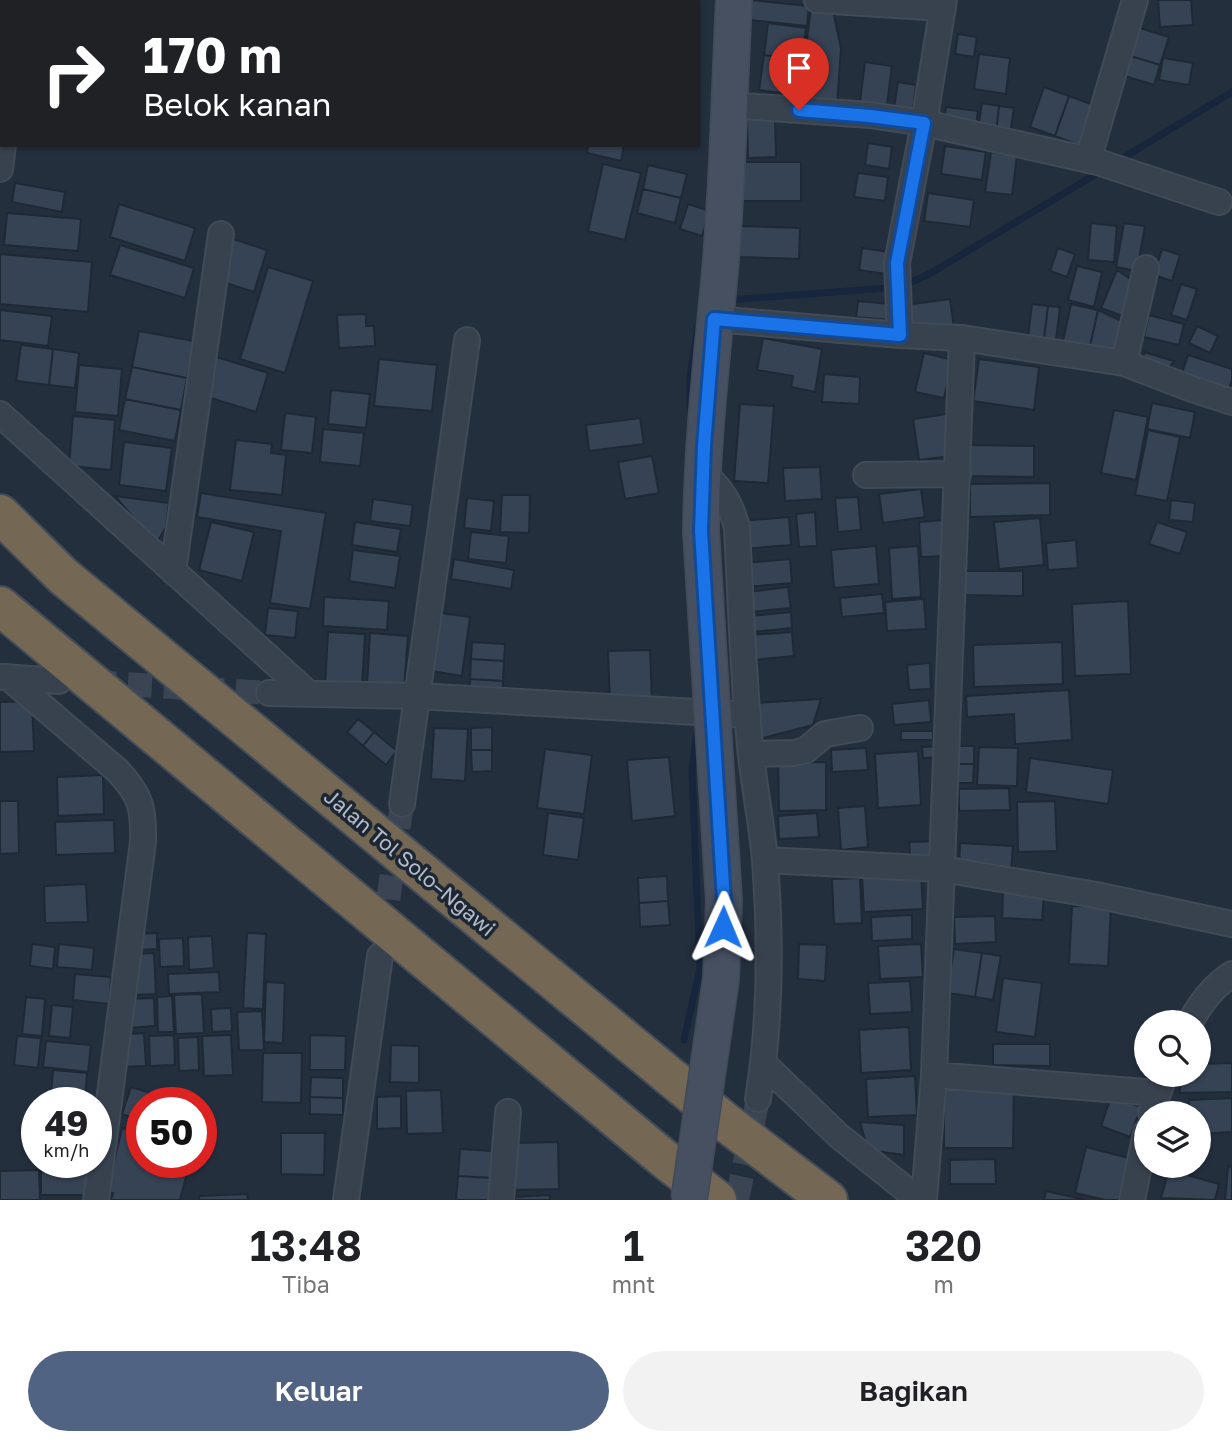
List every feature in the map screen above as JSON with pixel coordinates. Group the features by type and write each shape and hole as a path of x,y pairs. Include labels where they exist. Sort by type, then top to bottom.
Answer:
{"highway":[{"name":"Jalan Tol Solo–Ngawi","path":"0,514 63,576 95,603 724,1121 828,1200"},
{"path":"0,606 717,1200"}],"main road":[{"path":"689,1200 721,979 724,901 701,531 702,470 716,303 734,0"}],"street":[{"path":"817,0 944,4 897,263 900,335"},
{"path":"1093,161 1135,0"},
{"path":"728,105 924,123 1093,161 1219,202"},
{"path":"0,169 3,147"},
{"path":"173,571 220,234"},
{"path":"1124,363 1146,268"},
{"path":"716,303 900,335 962,338 1124,363 1232,402"},
{"path":"921,1200 934,1075 962,338"},
{"path":"402,804 467,340"},
{"path":"0,414 309,694"},
{"path":"702,470 725,494 733,510 737,528 751,754 765,860 770,997 758,1099"},
{"path":"866,475 958,474"},
{"path":"4,677 59,681"},
{"path":"4,677 118,771 134,788 144,817 143,842 96,1200"},
{"path":"269,693 417,696 748,715"},
{"path":"751,754 794,753 806,750 825,734 860,728"},
{"path":"765,860 942,869 1096,895 1232,924"},
{"path":"346,1200 380,956"},
{"path":"1197,1010 1221,981 1232,974"},
{"path":"764,1064 839,1136 921,1200"},
{"path":"934,1075 1158,1094"},
{"path":"501,1200 508,1112"},
{"path":"1137,1199 1140,1178"}],"building":[{"path":"751,0 809,6 807,26 749,20"},
{"path":"1158,0 1191,0 1193,25 1160,27"},
{"path":"811,8 833,11 841,48 837,105 803,101"},
{"path":"768,23 806,28 802,60 764,55"},
{"path":"1140,28 1169,37 1160,65 1131,56"},
{"path":"958,34 977,37 974,57 955,54"},
{"path":"979,54 1010,58 1006,94 974,89"},
{"path":"764,55 802,60 798,95 759,90"},
{"path":"1131,56 1160,65 1154,85 1125,76"},
{"path":"1163,58 1193,63 1189,85 1159,80"},
{"path":"865,62 892,66 886,113 859,109"},
{"path":"898,82 916,85 912,117 893,114"},
{"path":"1044,87 1069,96 1055,136 1030,127"},
{"path":"1069,96 1099,107 1085,147 1055,136"},
{"path":"982,103 999,106 996,133 978,130"},
{"path":"999,106 1014,108 1010,135 996,133"},
{"path":"946,107 978,111 975,131 943,126"},
{"path":"747,118 775,118 776,157 748,158"},
{"path":"868,143 892,147 889,169 865,165"},
{"path":"945,146 986,152 982,180 941,174"},
{"path":"588,147 624,147 621,161 587,153"},
{"path":"991,152 1017,156 1012,195 985,192"},
{"path":"740,162 801,162 801,201 740,201"},
{"path":"603,164 641,173 625,240 588,231"},
{"path":"648,165 687,174 681,198 643,189"},
{"path":"858,173 888,177 885,201 854,197"},
{"path":"15,183 65,192 62,212 12,202"},
{"path":"643,189 681,198 675,223 637,213"},
{"path":"928,193 974,200 970,227 924,221"},
{"path":"119,204 195,228 185,261 110,237"},
{"path":"688,204 710,211 702,236 680,229"},
{"path":"7,213 81,219 78,251 4,245"},
{"path":"1091,223 1117,226 1114,262 1088,260"},
{"path":"1124,223 1145,226 1137,271 1116,267"},
{"path":"740,226 800,228 799,259 739,257"},
{"path":"233,239 267,250 254,292 220,281"},
{"path":"120,245 194,268 185,298 110,275"},
{"path":"862,248 889,252 886,274 859,270"},
{"path":"1058,248 1075,254 1067,277 1050,271"},
{"path":"1162,249 1180,255 1172,281 1154,275"},
{"path":"0,254 92,262 88,312 0,304"},
{"path":"1077,266 1102,272 1094,307 1068,300"},
{"path":"268,267 313,281 285,373 240,359"},
{"path":"1117,270 1132,280 1125,317 1101,308"},
{"path":"1181,284 1197,289 1187,320 1171,315"},
{"path":"950,299 954,328 910,334 906,305"},
{"path":"858,301 889,304 888,320 856,317"},
{"path":"1032,304 1048,306 1044,339 1028,337"},
{"path":"1071,304 1098,310 1090,346 1063,341"},
{"path":"1048,306 1060,307 1056,340 1044,339"},
{"path":"0,310 52,316 48,346 0,340"},
{"path":"1098,310 1126,323 1120,352 1090,346"},
{"path":"366,314 366,326 374,326 375,346 339,348 337,315"},
{"path":"1149,315 1184,324 1179,345 1144,337"},
{"path":"1197,326 1218,336 1210,353 1189,343"},
{"path":"139,331 194,341 187,378 132,367"},
{"path":"763,338 822,349 815,392 791,387 793,376 757,370"},
{"path":"21,345 53,349 49,385 16,381"},
{"path":"53,349 79,353 75,388 49,385"},
{"path":"1144,352 1174,361 1169,368 1143,359"},
{"path":"924,353 953,360 944,398 915,392"},
{"path":"1188,355 1232,369 1228,392 1181,376"},
{"path":"213,356 268,373 256,412 201,395"},
{"path":"379,359 437,365 432,411 374,406"},
{"path":"979,359 1039,367 1034,410 973,401"},
{"path":"79,365 122,369 118,416 75,412"},
{"path":"132,367 187,378 181,410 125,399"},
{"path":"824,374 860,377 859,404 822,402"},
{"path":"331,390 370,394 366,428 328,424"},
{"path":"125,399 181,410 175,441 119,430"},
{"path":"1152,403 1195,412 1190,438 1147,429"},
{"path":"740,404 774,406 768,483 734,481"},
{"path":"1114,410 1148,417 1136,480 1101,473"},
{"path":"285,413 316,417 312,453 281,450"},
{"path":"946,414 952,456 919,460 913,419"},
{"path":"73,416 115,420 111,470 69,466"},
{"path":"640,418 644,444 589,451 586,425"},
{"path":"323,429 364,433 360,466 320,462"},
{"path":"1148,430 1180,437 1167,501 1135,495"},
{"path":"236,440 272,444 271,453 286,455 282,495 230,490"},
{"path":"124,442 172,448 166,491 119,485"},
{"path":"970,445 1034,446 1034,477 970,476"},
{"path":"652,456 659,493 625,499 618,462"},
{"path":"820,467 822,499 785,501 783,468"},
{"path":"1050,483 1050,515 970,517 970,484"},
{"path":"921,489 925,517 883,523 879,494"},
{"path":"201,493 326,513 310,609 270,603 281,531 197,517"},
{"path":"502,495 530,495 529,533 500,532"},
{"path":"115,496 169,503 166,527 156,544"},
{"path":"858,497 861,530 838,532 835,498"},
{"path":"467,498 494,501 491,531 464,528"},
{"path":"373,499 413,505 410,526 370,521"},
{"path":"1171,500 1195,503 1193,522 1169,520"},
{"path":"815,512 817,546 799,547 796,514"},
{"path":"789,517 791,545 742,549 740,521"},
{"path":"1040,518 1044,565 999,569 994,522"},
{"path":"943,520 945,556 921,557 919,522"},
{"path":"211,522 254,532 242,581 199,570"},
{"path":"355,522 401,529 397,552 352,545"},
{"path":"1157,522 1187,532 1180,554 1149,544"},
{"path":"471,532 509,536 506,563 468,559"},
{"path":"1076,540 1078,568 1048,570 1046,543"},
{"path":"876,546 879,584 834,588 831,550"},
{"path":"918,546 921,597 892,599 889,548"},
{"path":"353,550 400,556 395,588 349,581"},
{"path":"454,559 514,570 511,589 451,579"},
{"path":"790,559 792,583 746,587 745,563"},
{"path":"961,571 1023,571 1023,596 961,595"},
{"path":"788,587 791,608 750,612 748,592"},
{"path":"882,594 884,613 842,617 840,598"},
{"path":"324,597 389,601 387,630 323,626"},
{"path":"924,599 926,629 887,631 885,602"},
{"path":"1128,601 1131,674 1075,676 1072,604"},
{"path":"268,608 298,611 295,638 265,635"},
{"path":"434,612 470,617 462,676 425,670"},
{"path":"791,612 792,628 751,632 750,616"},
{"path":"328,632 365,634 362,688 325,686"},
{"path":"792,632 794,656 753,660 751,635"},
{"path":"370,633 408,636 404,689 367,686"},
{"path":"472,642 505,644 504,661 471,659"},
{"path":"1062,642 1063,684 974,687 973,645"},
{"path":"650,650 652,700 610,702 608,651"},
{"path":"471,659 504,661 503,681 470,679"},
{"path":"930,663 931,689 909,690 907,665"},
{"path":"470,679 503,681 502,699 469,696"},
{"path":"1069,690 1072,740 1015,744 1014,714 967,717 966,696"},
{"path":"821,699 813,725 755,740 753,703"},
{"path":"929,700 931,722 894,725 892,704"},
{"path":"32,701 34,751 0,752 0,702"},
{"path":"358,719 374,732 363,746 347,732"},
{"path":"492,727 492,750 471,750 471,728"},
{"path":"434,728 468,729 465,781 431,779"},
{"path":"901,731 933,731 933,740 901,740"},
{"path":"374,732 397,751 386,765 363,746"},
{"path":"944,746 945,757 923,758 922,747"},
{"path":"955,746 974,746 974,764 955,764"},
{"path":"979,747 1018,748 1017,786 977,785"},
{"path":"866,748 868,770 832,772 831,750"},
{"path":"545,749 592,755 584,814 537,808"},
{"path":"471,750 492,750 492,771 472,772"},
{"path":"918,751 921,805 878,808 875,754"},
{"path":"669,757 675,816 632,821 627,760"},
{"path":"1030,758 1113,770 1108,804 1026,792"},
{"path":"826,762 826,810 779,811 778,763"},
{"path":"955,764 974,764 973,783 955,783"},
{"path":"103,775 104,814 58,816 57,777"},
{"path":"1009,788 1010,810 959,811 959,789"},
{"path":"0,801 18,801 19,853 0,854"},
{"path":"1055,801 1057,851 1018,852 1017,802"},
{"path":"865,806 868,847 841,850 838,808"},
{"path":"548,813 584,818 578,860 543,855"},
{"path":"817,813 819,837 779,839 778,816"},
{"path":"114,820 115,853 56,855 55,822"},
{"path":"938,841 939,861 911,862 909,842"},
{"path":"960,843 1013,846 1011,871 959,868"},
{"path":"921,873 923,909 864,912 862,876"},
{"path":"667,876 668,901 639,903 638,878"},
{"path":"860,878 862,923 834,924 832,879"},
{"path":"86,884 88,922 45,923 44,886"},
{"path":"1003,892 1044,894 1042,920 1002,918"},
{"path":"668,901 670,925 640,927 639,903"},
{"path":"1072,906 1111,907 1108,966 1069,964"},
{"path":"912,915 912,939 872,941 871,917"},
{"path":"995,916 996,942 955,944 954,917"},
{"path":"157,933 157,949 135,950 134,934"},
{"path":"247,933 266,934 263,1009 243,1008"},
{"path":"212,936 214,968 189,970 188,937"},
{"path":"183,938 184,966 160,967 159,939"},
{"path":"32,944 55,947 53,969 30,966"},
{"path":"59,944 94,948 92,970 57,967"},
{"path":"799,944 827,945 825,981 798,979"},
{"path":"921,944 923,977 880,979 878,946"},
{"path":"954,949 982,953 975,997 947,993"},
{"path":"154,953 156,994 133,995 131,954"},
{"path":"982,953 1001,956 993,1000 975,997"},
{"path":"219,972 220,992 169,994 168,974"},
{"path":"75,974 111,977 109,1004 73,1000"},
{"path":"1003,978 1042,983 1035,1037 996,1032"},
{"path":"910,981 912,1012 870,1014 868,983"},
{"path":"266,982 285,983 283,1043 264,1042"},
{"path":"202,994 204,1033 176,1034 174,995"},
{"path":"172,996 174,1032 158,1032 157,997"},
{"path":"26,997 45,999 42,1036 22,1034"},
{"path":"154,998 155,1026 126,1028 125,999"},
{"path":"52,1005 73,1007 70,1038 49,1036"},
{"path":"231,1008 232,1031 212,1032 211,1009"},
{"path":"262,1011 264,1050 239,1050 237,1012"},
{"path":"909,1027 911,1070 861,1073 859,1030"},
{"path":"144,1033 146,1066 120,1067 120,1050 129,1050 128,1034"},
{"path":"174,1035 175,1065 150,1066 149,1036"},
{"path":"231,1035 233,1075 204,1076 202,1036"},
{"path":"310,1035 346,1036 345,1070 310,1070"},
{"path":"17,1036 41,1038 38,1068 14,1065"},
{"path":"198,1037 199,1070 179,1071 178,1038"},
{"path":"46,1041 91,1045 88,1072 43,1067"},
{"path":"993,1044 1050,1044 1050,1066 993,1065"},
{"path":"391,1045 419,1046 419,1083 390,1082"},
{"path":"263,1053 302,1053 301,1103 262,1102"},
{"path":"1232,1063 1232,1092 1180,1093 1180,1087 1211,1087 1211,1064"},
{"path":"53,1070 87,1073 86,1087 52,1087"},
{"path":"915,1076 917,1115 868,1117 866,1079"},
{"path":"311,1077 343,1078 343,1098 310,1097"},
{"path":"944,1084 1014,1085 1013,1148 944,1148"},
{"path":"441,1090 443,1133 407,1134 406,1091"},
{"path":"401,1096 401,1128 377,1129 377,1097"},
{"path":"310,1097 343,1098 343,1115 310,1114"},
{"path":"1111,1097 1134,1105 1134,1126 1130,1137 1101,1126"},
{"path":"1232,1098 1232,1132 1211,1133 1211,1101 1189,1100"},
{"path":"860,1122 904,1125 904,1155 868,1150"},
{"path":"122,1128 126,1129 126,1178 186,1178 180,1200 111,1200 113,1193 107,1192"},
{"path":"281,1133 325,1133 324,1175 281,1174"},
{"path":"558,1142 559,1189 514,1190 513,1143"},
{"path":"1086,1147 1134,1159 1126,1200 1105,1200 1075,1193"},
{"path":"460,1149 493,1151 492,1178 458,1176"},
{"path":"995,1159 996,1184 950,1184 950,1160"},
{"path":"1228,1166 1232,1167 1232,1200 1225,1200"},
{"path":"21,1170 21,1178 39,1178 40,1200 0,1200 0,1171"},
{"path":"458,1176 492,1178 490,1200 456,1200"},
{"path":"41,1178 86,1178 86,1195 41,1195"},
{"path":"1167,1178 1198,1178 1219,1184 1215,1200 1161,1198"},
{"path":"1046,1191 1086,1200 1044,1200"},
{"path":"247,1194 248,1200 199,1200 199,1196"},
{"path":"550,1195 550,1200 515,1200 515,1197"}],"waterway":[{"path":"1116,162 1232,92"},
{"path":"727,300 901,287 931,273 1103,170"},
{"path":"690,408 690,376 698,326"},
{"path":"684,1040 700,968 692,771 697,731"}],"tunnel":[{"path":"92,682 269,693"},
{"path":"383,935 402,804"},
{"path":"737,1200 758,1099"}],"route":[{"path":"723,927 724,901 701,531 702,470 714,319 900,335 897,263 924,123 799,110"}]}
